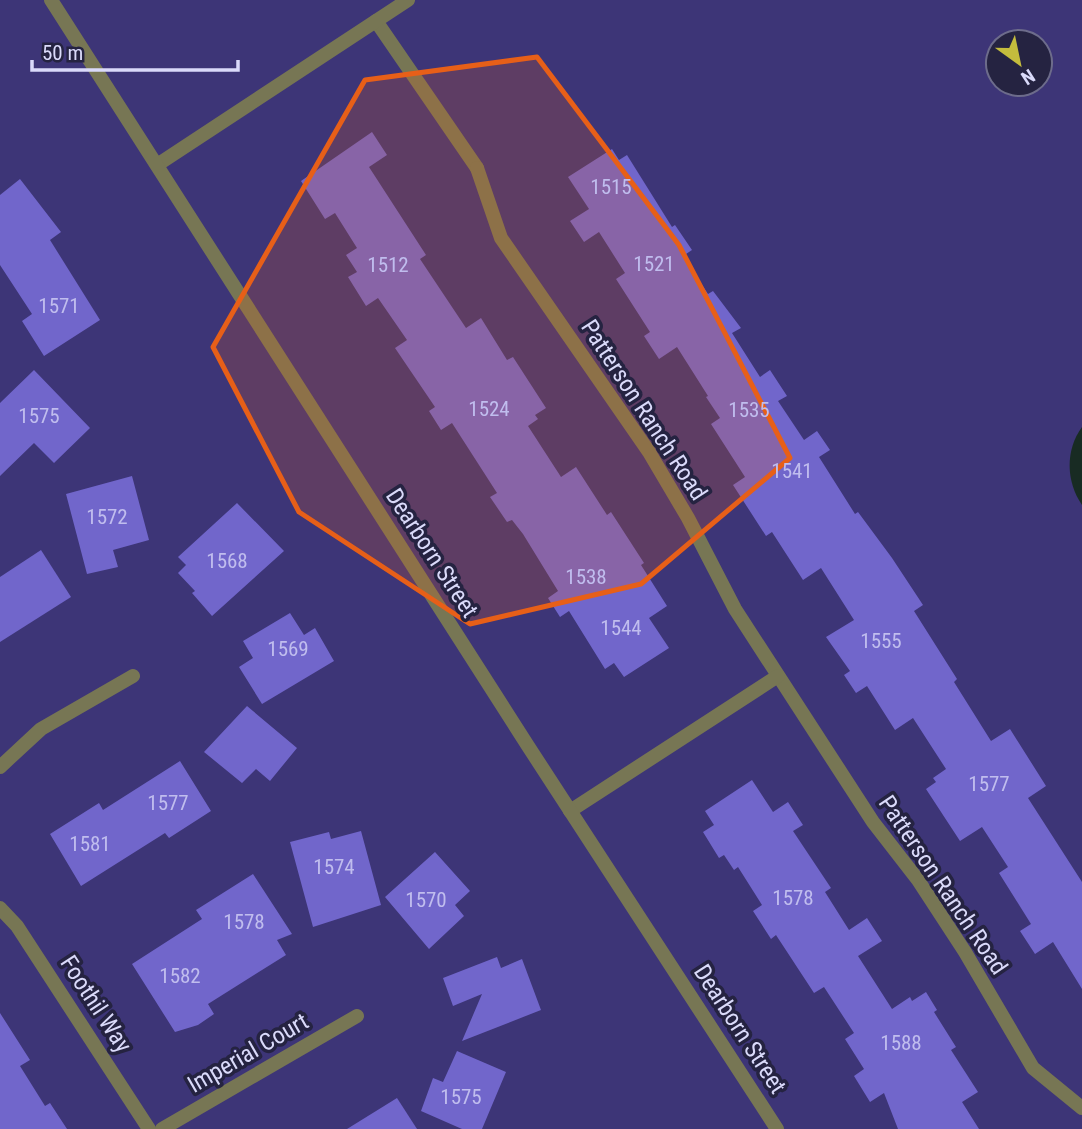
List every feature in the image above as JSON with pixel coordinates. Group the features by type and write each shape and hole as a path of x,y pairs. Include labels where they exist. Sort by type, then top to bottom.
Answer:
{"street":[{"name":"Dearborn Street","path":"51,0 570,811 777,1129"},
{"path":"157,165 408,0"},
{"name":"Patterson Ranch Road","path":"376,21 477,168 501,237 649,452 688,518 735,609 778,676 873,822 918,880 1033,1068 1082,1108"},
{"path":"0,767 41,729 134,676"},
{"path":"570,811 778,676"},
{"name":"Foothil Way","path":"0,908 17,926 149,1129"},
{"name":"Imperial Court","path":"162,1129 356,1016"}],"highlighted area":[{"path":"537,57 679,245 790,458 641,584 470,624 299,512 213,347 365,80"}],"shaded area":[{"path":"1082,427 1082,505 1070,476 1070,456 1076,436"}],"building":[{"path":"372,132 387,155 369,167 426,255 420,259 466,328 481,318 507,360 513,357 546,408 535,415 538,419 528,426 561,477 576,467 607,515 611,512 644,563 641,565 667,606 649,618 669,648 624,677 614,663 605,669 569,611 560,617 548,598 558,591 523,534 512,520 507,522 490,497 497,493 452,423 441,430 429,411 435,407 395,348 407,340 378,298 366,306 348,277 357,272 346,255 357,248 335,213 325,219 301,181"},
{"path":"612,149 619,160 627,155 672,227 675,225 692,250 683,256 708,294 713,291 741,328 732,333 760,377 770,370 787,396 778,401 804,440 817,431 830,450 819,457 855,514 858,512 923,605 914,611 957,679 954,682 991,741 1010,729 1046,786 1028,798 1082,882 1082,989 1053,942 1035,954 1020,931 1031,924 999,873 1008,867 982,827 960,841 926,789 936,782 933,778 946,769 913,718 895,730 867,686 856,693 844,675 850,671 826,637 854,620 821,568 803,580 772,532 766,536 733,485 745,477 711,424 720,418 706,397 708,396 677,347 659,359 644,336 650,332 616,279 625,273 599,232 584,242 570,221 589,209 568,177"},
{"path":"20,179 61,232 50,240 100,320 44,356 22,321 32,314 0,265 0,195"},
{"path":"34,370 90,428 54,463 34,443 0,476 0,403"},
{"path":"132,476 149,540 113,550 118,567 87,574 66,494"},
{"path":"237,503 284,551 212,616 192,593 195,591 178,573 186,565 178,557"},
{"path":"41,550 71,597 0,642 0,577"},
{"path":"290,613 304,635 315,628 334,661 262,704 239,667 253,658 243,641"},
{"path":"247,706 297,748 270,781 256,769 242,783 204,752"},
{"path":"180,761 211,811 169,838 165,833 81,886 50,834 99,803 103,810"},
{"path":"752,780 773,812 788,802 803,825 793,831 831,888 825,892 849,930 867,918 882,941 858,956 892,1009 910,997 912,1001 926,992 937,1010 934,1012 956,1047 951,1050 978,1092 962,1102 979,1129 898,1129 884,1093 870,1102 854,1076 864,1069 845,1039 854,1033 824,987 814,993 776,935 771,939 753,911 762,905 738,867 734,870 724,855 719,858 703,832 714,825 705,811"},
{"path":"361,831 381,905 313,927 290,842 329,832 331,839"},
{"path":"435,852 470,891 455,905 464,916 429,949 385,897"},
{"path":"253,874 292,934 277,940 286,955 208,1004 214,1014 198,1025 175,1032 132,964 202,919 196,910"},
{"path":"497,957 501,968 522,959 541,1010 462,1041 482,994 453,1006 443,978"},
{"path":"0,1013 30,1060 20,1066 45,1106 50,1103 67,1129 0,1129"},
{"path":"457,1051 506,1072 482,1129 462,1129 421,1111 433,1078 443,1082"},
{"path":"397,1098 417,1129 347,1129"}]}
